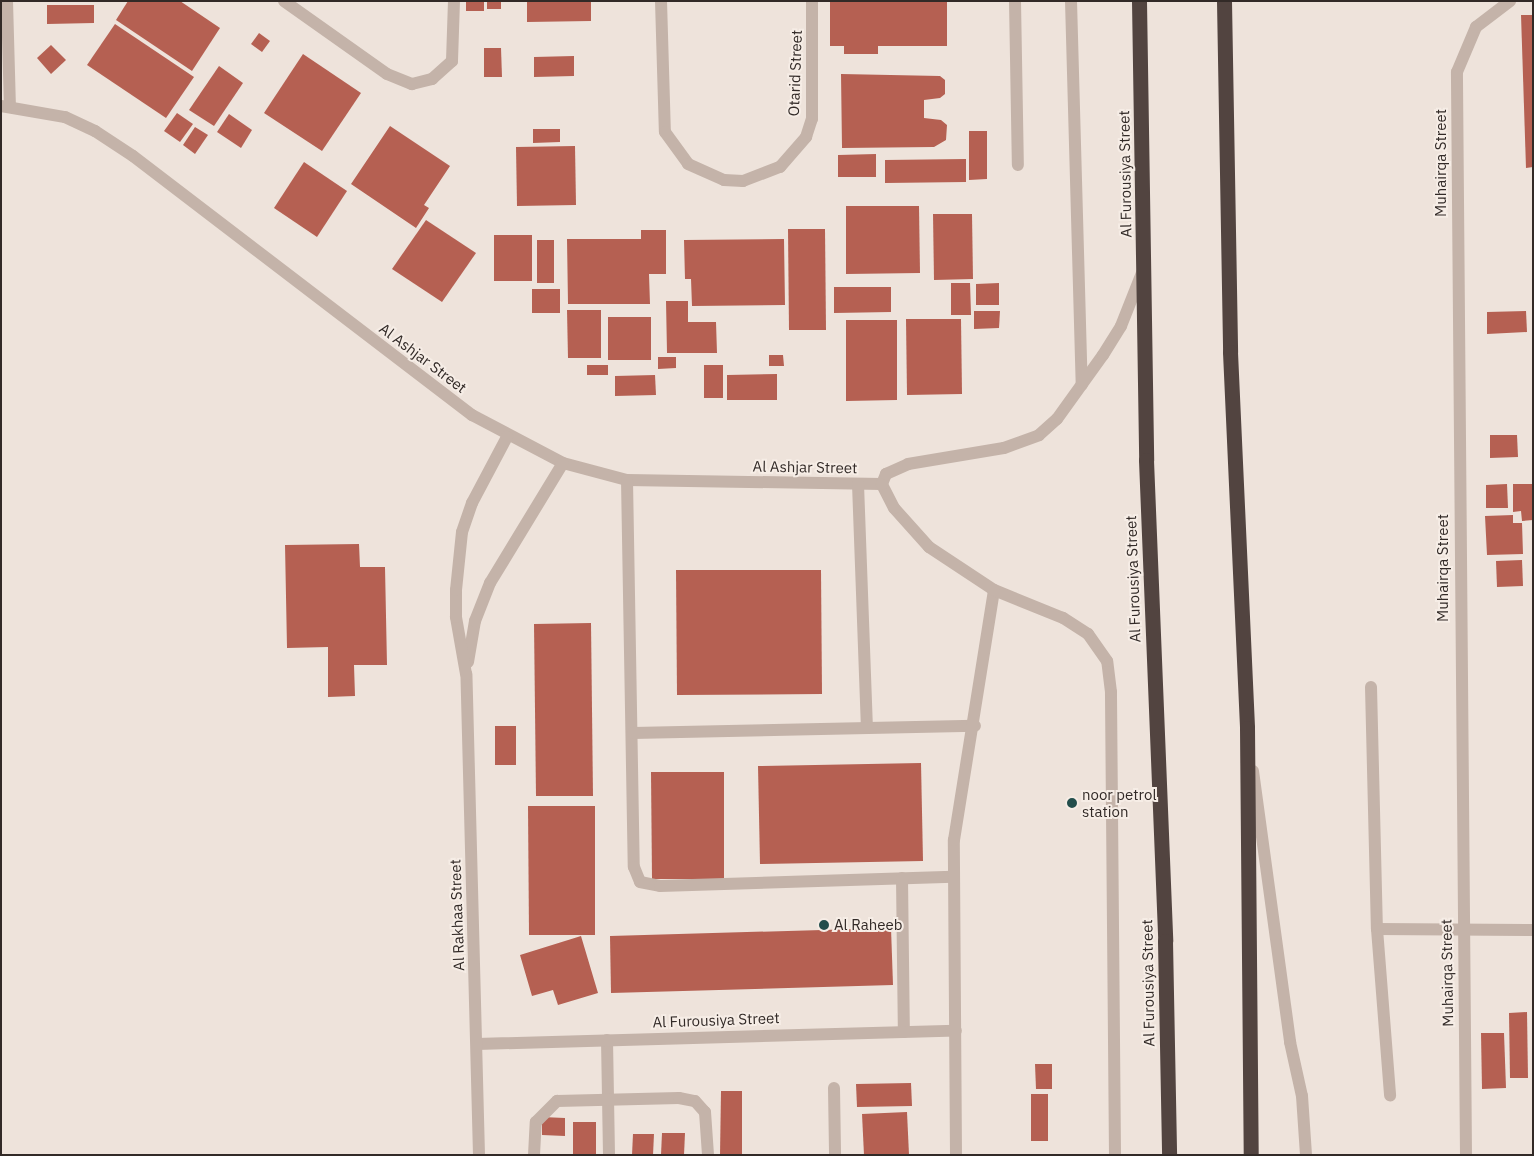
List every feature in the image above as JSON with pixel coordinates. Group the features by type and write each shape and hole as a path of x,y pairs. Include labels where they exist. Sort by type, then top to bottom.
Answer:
{"highway":[{"name":"Al Furousiya Street","path":"1138,1 1145,264 1146,460 1165,940 1169,1155"},
{"path":"1224,1 1230,352 1247,728 1251,1155"}],"street":[{"path":"6,106 7,1"},
{"path":"284,1 387,74 412,84 432,79 452,61 454,1"},
{"name":"Otarid Street","path":"661,1 665,132 688,164 724,180 744,181 780,168 806,138 812,109 812,1"},
{"path":"1014,1 1018,165"},
{"path":"1071,1 1082,385"},
{"name":"Muhairqa Street","path":"1466,1155 1457,72 1476,27 1510,1"},
{"name":"Al Ashjar Street","path":"6,106 66,117 133,156 334,312 507,437 563,463 627,480 882,484"},
{"path":"1115,1155 1111,692 1103,651 1088,634 1063,618 994,590 929,547 894,508 882,484 886,474 908,464 1028,441 1057,419 1121,326 1145,264"},
{"name":"Al Rakhaa Street","path":"479,1155 466,674 456,617 462,532 472,503 507,437"},
{"name":"Al Rakhaa Street","path":"466,674 475,621 490,583 563,463"},
{"path":"627,480 634,867 640,882 660,886 953,877"},
{"path":"858,484 867,728"},
{"path":"956,1155 953,877 958,809 975,726 994,590"},
{"path":"1371,687 1377,929 1390,1096"},
{"path":"633,733 975,726"},
{"path":"1247,728 1290,1042 1302,1096 1306,1155"},
{"path":"902,878 904,1032"},
{"path":"1377,929 1533,930"},
{"name":"Al Furousiya Street","path":"477,1044 956,1031"},
{"path":"606,1040 609,1155"},
{"path":"834,1088 835,1155"},
{"path":"534,1155 536,1122 548,1106 566,1099 695,1101 708,1119 708,1155"}],"building":[{"path":"128,1 180,1 220,28 192,71 116,20"},
{"path":"466,1 484,1 484,11 466,11"},
{"path":"487,1 501,1 501,9 487,9"},
{"path":"527,1 591,1 591,21 527,22"},
{"path":"830,1 947,1 947,46 878,46 878,54 844,54 844,46 830,46"},
{"path":"47,5 94,5 94,23 47,24"},
{"path":"1521,15 1533,15 1533,167 1526,168"},
{"path":"115,24 194,77 166,118 87,65"},
{"path":"259,33 270,41 262,52 251,44"},
{"path":"51,45 66,60 51,74 37,58"},
{"path":"484,48 501,48 502,77 484,77"},
{"path":"303,54 361,93 322,151 264,113"},
{"path":"574,56 574,76 534,77 534,57"},
{"path":"219,66 243,83 214,126 189,110"},
{"path":"841,74 940,76 945,80 945,94 940,98 924,100 924,118 941,120 947,125 946,140 934,147 842,148"},
{"path":"177,113 193,124 180,142 164,131"},
{"path":"229,114 252,130 241,148 217,132"},
{"path":"390,126 450,166 424,205 429,208 416,228 351,184"},
{"path":"195,127 208,135 195,154 183,145"},
{"path":"533,129 560,129 560,142 533,143"},
{"path":"969,131 987,131 987,179 969,180"},
{"path":"575,146 576,205 517,206 516,147"},
{"path":"876,154 876,177 838,177 838,155"},
{"path":"966,159 966,182 885,183 885,160"},
{"path":"304,162 347,191 317,237 274,208"},
{"path":"846,206 919,206 920,273 846,274"},
{"path":"933,214 972,214 973,279 934,280"},
{"path":"426,220 476,253 442,302 392,269"},
{"path":"788,229 825,229 826,330 789,330"},
{"path":"641,230 666,230 666,274 649,274 650,304 568,304 567,239 641,239"},
{"path":"494,235 532,235 532,281 494,281"},
{"path":"784,239 785,305 692,306 691,279 685,279 684,240"},
{"path":"537,240 554,240 554,283 537,283"},
{"path":"951,283 970,283 971,315 951,315"},
{"path":"999,283 999,305 976,305 976,284"},
{"path":"834,287 891,287 891,312 834,313"},
{"path":"532,289 560,289 560,313 532,313"},
{"path":"666,301 688,301 688,322 716,322 717,353 667,353"},
{"path":"567,310 601,310 601,358 568,358"},
{"path":"974,311 1000,311 999,328 974,329"},
{"path":"1526,311 1527,332 1487,334 1487,312"},
{"path":"608,317 651,317 651,360 608,360"},
{"path":"906,319 961,319 962,394 907,395"},
{"path":"846,320 897,320 897,400 846,401"},
{"path":"769,355 783,355 784,366 769,366"},
{"path":"658,357 676,357 676,368 658,369"},
{"path":"587,365 608,365 608,375 587,375"},
{"path":"704,365 723,365 723,398 704,398"},
{"path":"777,374 777,400 727,400 727,375"},
{"path":"655,375 656,395 615,396 615,376"},
{"path":"1490,435 1517,435 1518,457 1490,458"},
{"path":"1507,484 1508,508 1486,508 1486,485"},
{"path":"1513,484 1533,484 1533,520 1522,521 1521,511 1513,512"},
{"path":"1513,515 1513,523 1522,523 1523,554 1487,555 1485,516"},
{"path":"359,544 360,567 385,567 387,665 354,665 355,696 328,697 328,647 287,648 285,545"},
{"path":"1522,560 1523,586 1497,587 1496,561"},
{"path":"676,570 821,570 822,694 677,695"},
{"path":"591,623 593,796 536,796 534,624"},
{"path":"495,726 516,726 516,765 495,765"},
{"path":"921,763 923,861 760,864 758,766"},
{"path":"651,772 724,772 724,879 652,879"},
{"path":"528,806 595,806 595,935 529,935"},
{"path":"891,928 893,985 611,993 610,936"},
{"path":"581,936 598,993 558,1005 553,990 532,996 520,955"},
{"path":"1527,1012 1528,1078 1510,1078 1509,1013"},
{"path":"1481,1033 1504,1033 1506,1088 1482,1089"},
{"path":"1035,1064 1052,1064 1052,1089 1036,1089"},
{"path":"911,1083 912,1106 857,1107 856,1084"},
{"path":"721,1091 742,1091 742,1155 720,1155"},
{"path":"1031,1094 1048,1094 1048,1141 1031,1141"},
{"path":"907,1112 909,1155 864,1155 862,1114"},
{"path":"542,1117 565,1118 565,1136 542,1135"},
{"path":"573,1122 596,1122 596,1155 573,1155"},
{"path":"662,1133 685,1133 684,1155 661,1155"},
{"path":"633,1134 654,1134 653,1155 632,1155"}],"place":[{"name":"noor petrol station","path":"1072,803"},
{"name":"Al Raheeb","path":"824,925"}]}
